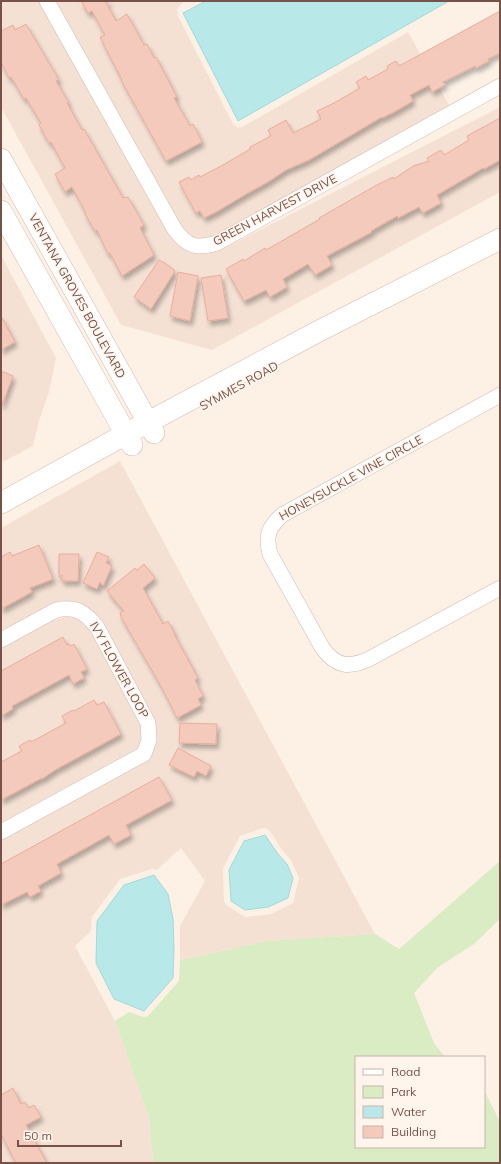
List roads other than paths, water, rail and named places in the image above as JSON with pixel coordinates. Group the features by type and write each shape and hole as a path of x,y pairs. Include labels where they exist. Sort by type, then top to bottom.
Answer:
{"street":[{"name":"GREEN HARVEST DRIVE","path":"47,1 175,230 183,240 193,246 205,246 217,243 500,86"},
{"name":"VENTANA GROVES BOULEVARD","path":"1,159 151,428"},
{"name":"VENTANA GROVES BOULEVARD","path":"1,211 129,440"},
{"name":"SYMMES ROAD","path":"1,503 129,440 313,346 476,252 499,241"},
{"name":"HONEYSUCKLE VINE CIRCLE","path":"500,395 282,515 272,524 268,535 267,544 270,554 323,649 328,656 336,662 346,665 357,664 369,659 500,588"},
{"name":"SYMMES ROAD","path":"1,518 129,440"},
{"name":"IVY FLOWER LOOP","path":"1,640 56,610 66,608 75,609 83,613 97,627 148,723 149,740 144,754 1,832"}],"water":[{"path":"206,1 449,1 238,121 183,13"},
{"path":"265,835 287,864 293,878 288,898 268,907 245,910 231,901 229,870 244,841"},
{"path":"154,875 168,894 173,919 173,978 144,1011 114,999 96,963 97,921 124,885"}]}
